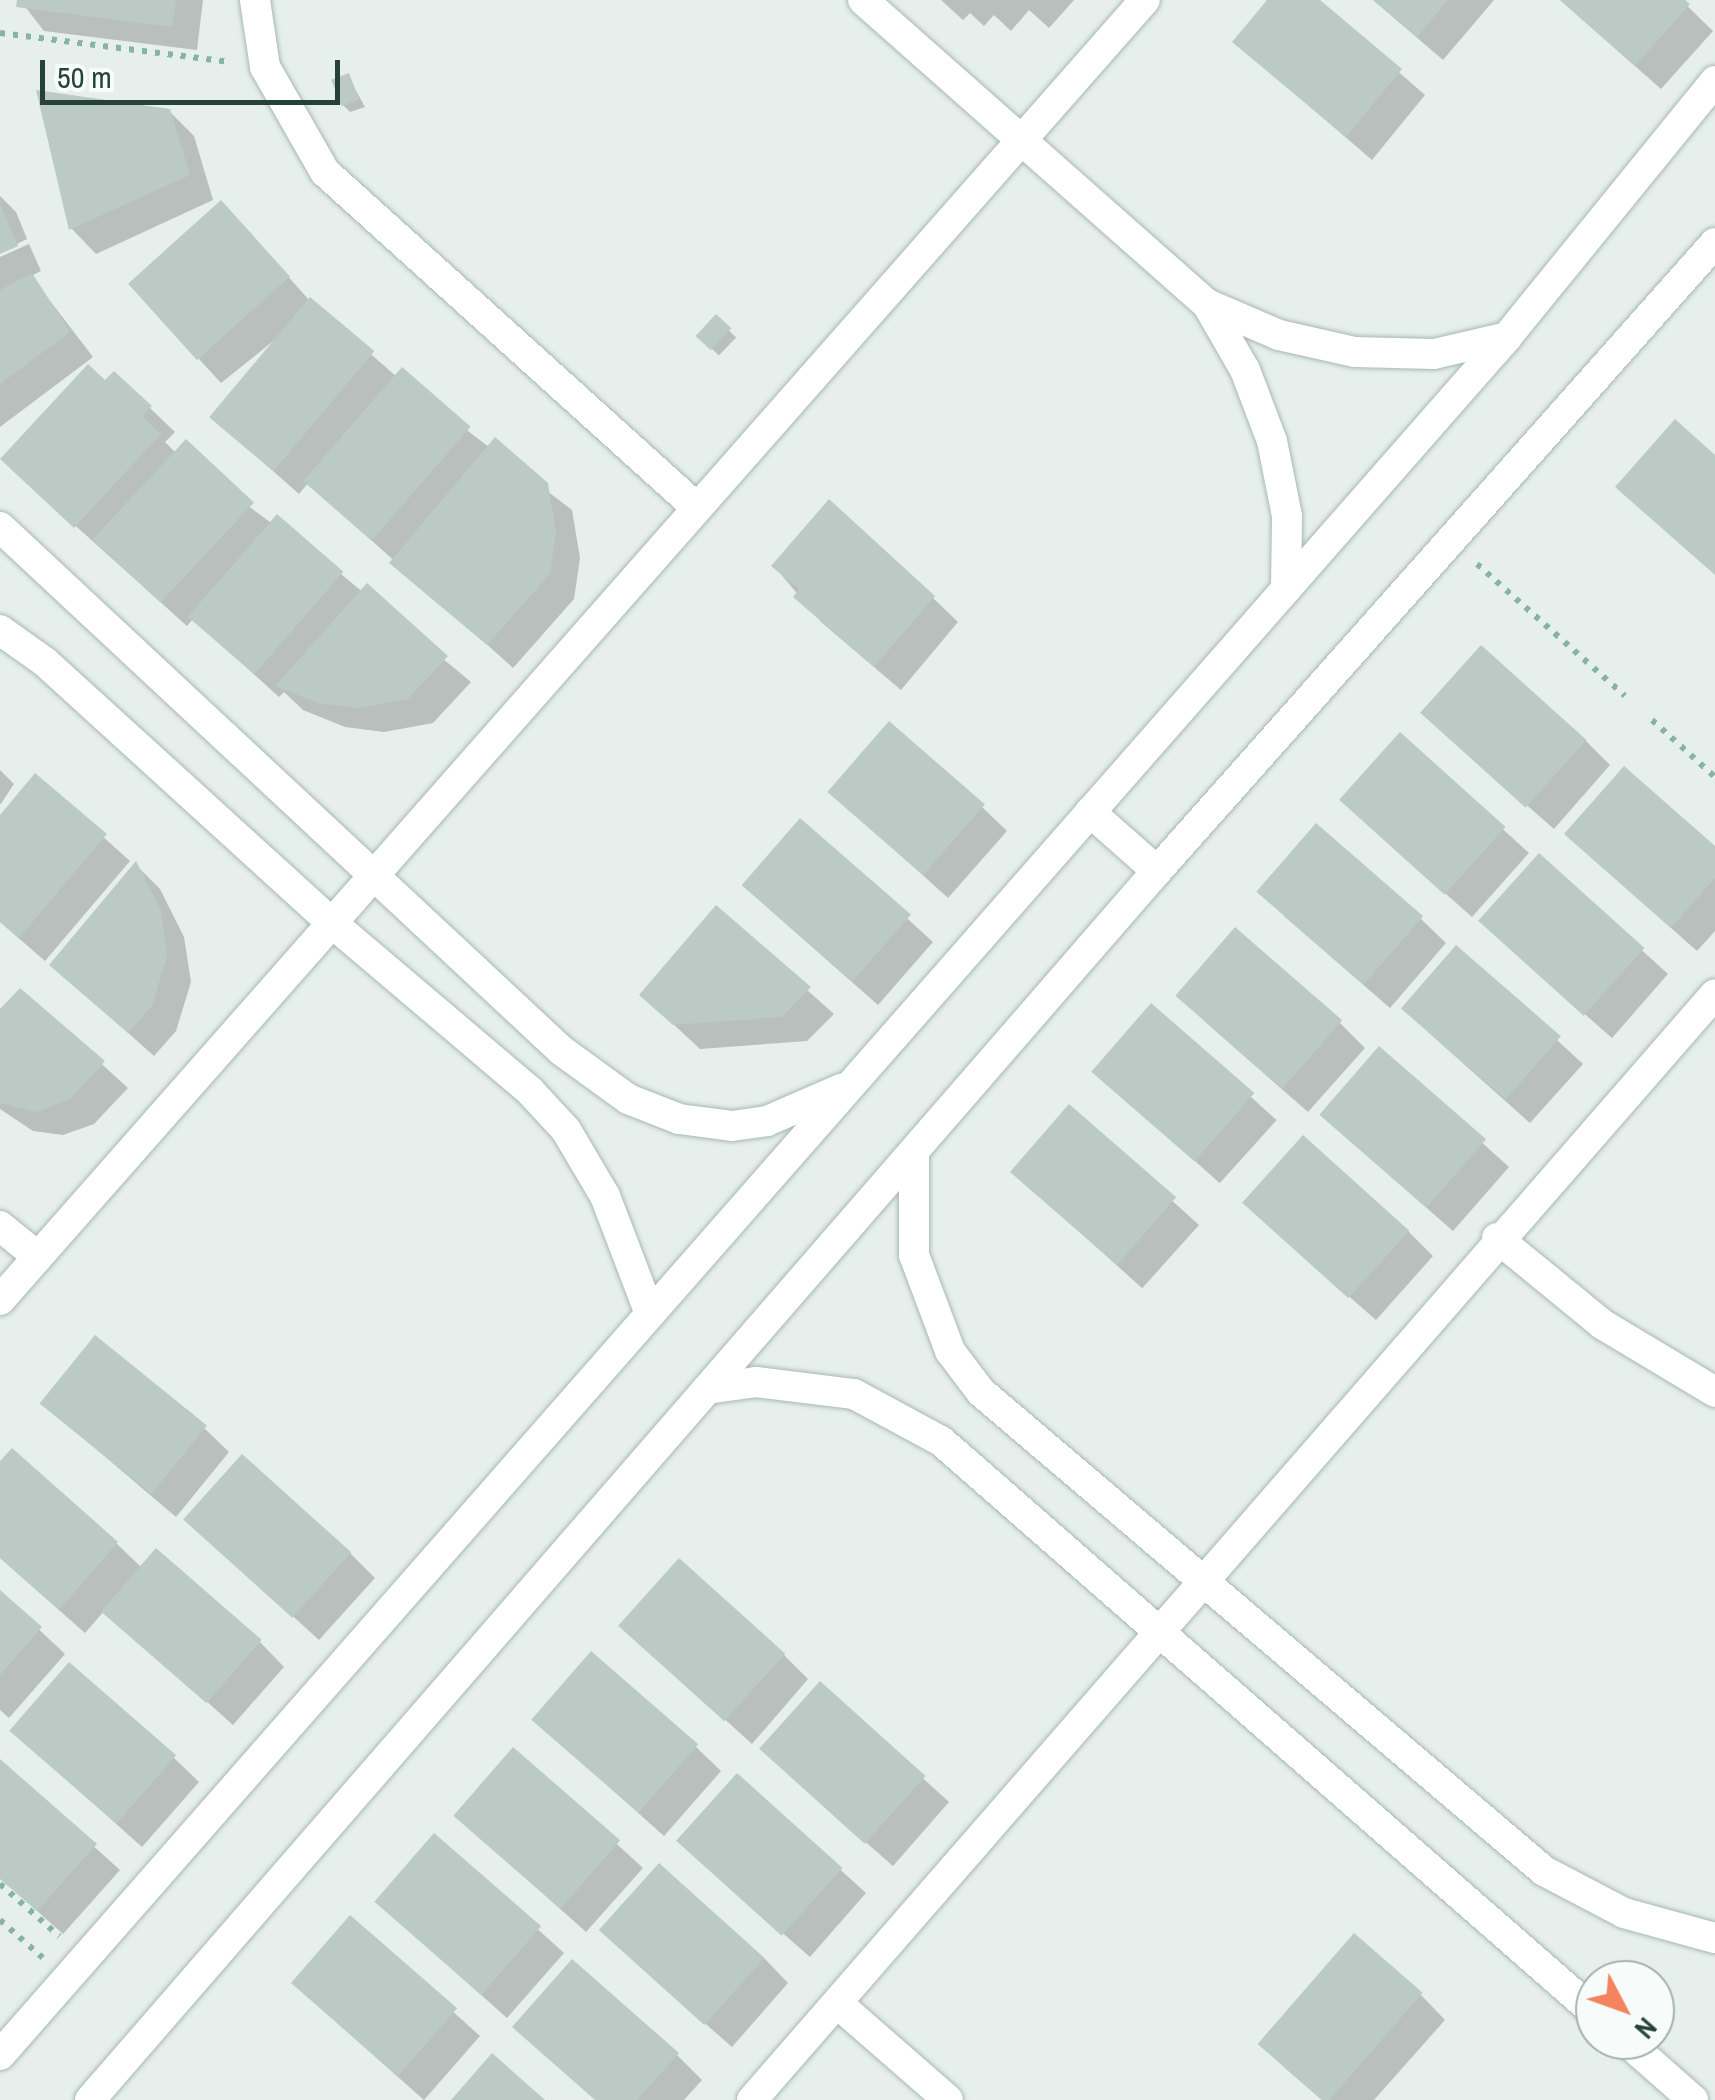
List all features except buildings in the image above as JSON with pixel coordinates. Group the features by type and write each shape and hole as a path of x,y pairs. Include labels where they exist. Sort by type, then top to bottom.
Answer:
{"street":[{"path":"256,0 266,67 325,172 697,508"},
{"path":"863,0 1206,304 1278,335 1355,352 1434,354 1507,337"},
{"path":"0,1300 1146,0"},
{"path":"0,2055 1507,337 1715,80"},
{"path":"90,2100 1156,870 1715,243"},
{"path":"1206,304 1244,370 1272,441 1287,516 1286,589"},
{"path":"0,527 562,1051 628,1099 679,1119 750,1124 853,1083"},
{"path":"0,630 46,662 332,923 528,1090 566,1130 605,1196 650,1314"},
{"path":"1090,812 1156,870"},
{"path":"752,2100 1496,1238 1715,994"},
{"path":"914,1153 914,1255 950,1350 981,1392 1201,1584 1544,1872 1611,1908 1715,1938"},
{"path":"0,1226 38,1257"},
{"path":"1496,1238 1602,1324 1715,1392"},
{"path":"707,1389 806,1384 900,1414 940,1441 1575,1996"},
{"path":"837,2003 948,2100"},
{"path":"1648,2060 1693,2100"}],"path":[{"path":"0,33 266,67"},
{"path":"1448,538 1625,696"},
{"path":"1652,720 1715,776"},
{"path":"0,1884 76,1969"},
{"path":"0,1920 76,1969"}]}
